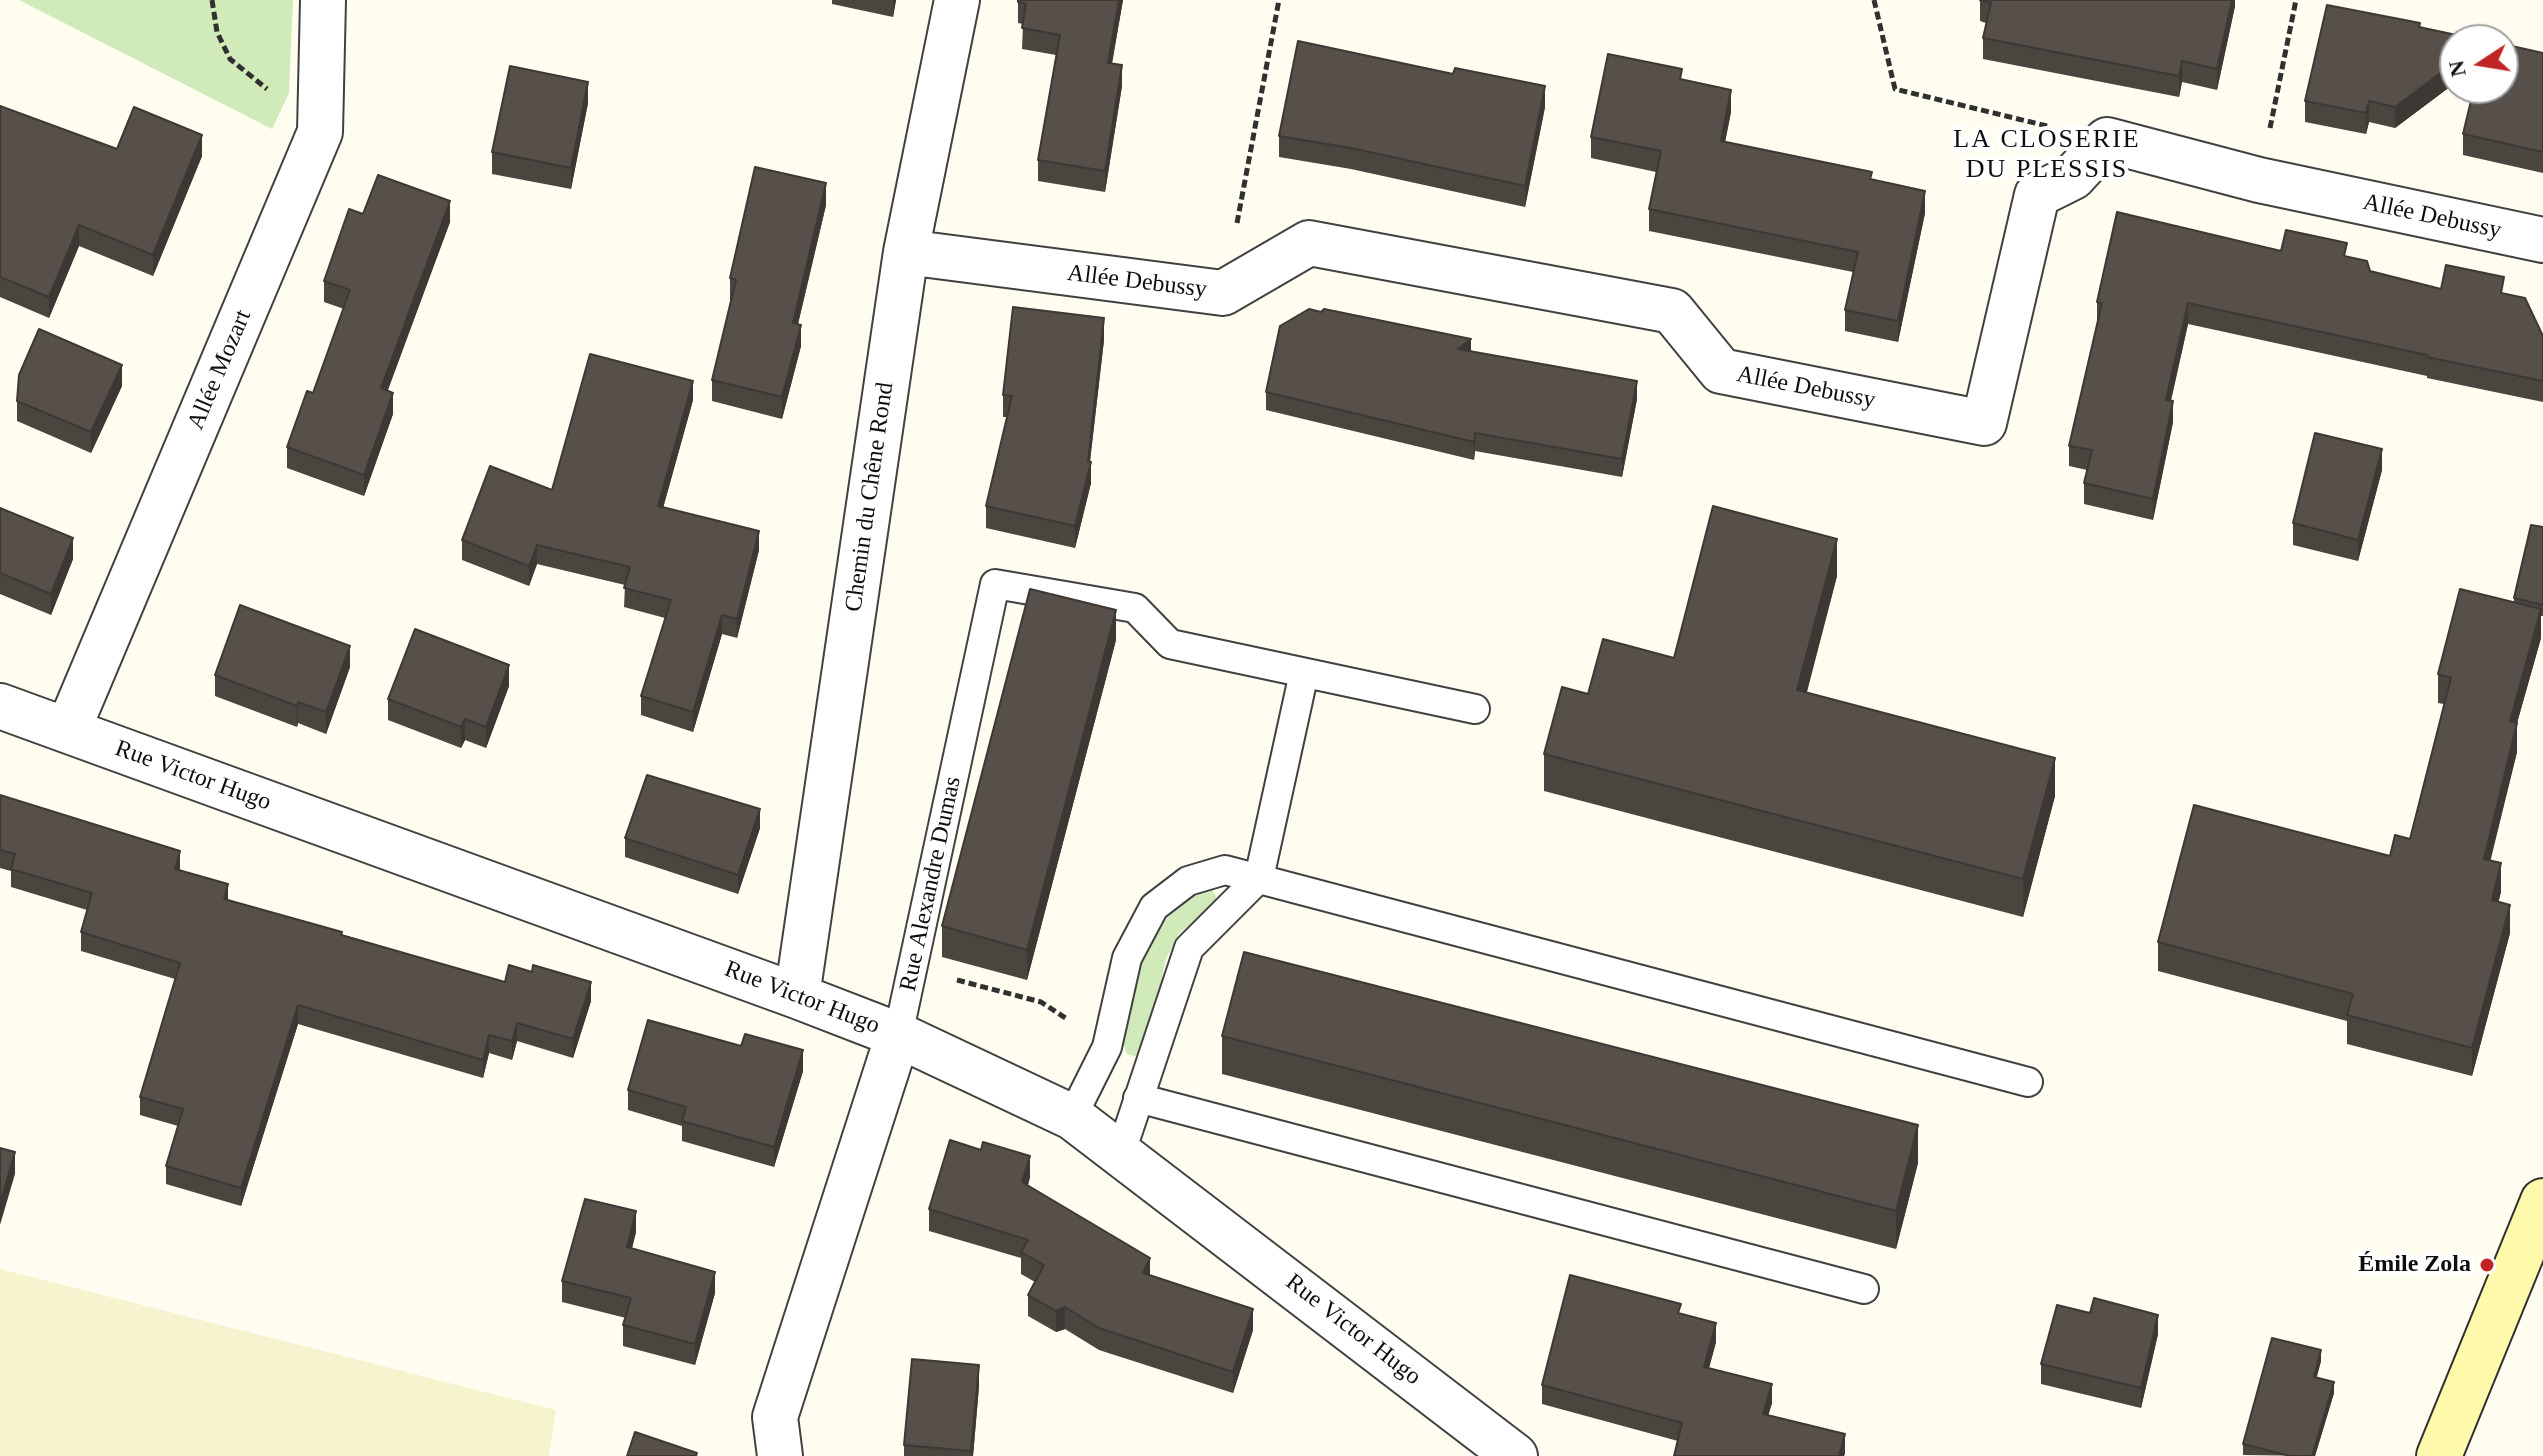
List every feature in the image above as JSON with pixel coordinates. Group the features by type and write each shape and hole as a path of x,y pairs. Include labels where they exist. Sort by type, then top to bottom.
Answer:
{"street":[{"name":"Allée Mozart","path":"68,730 320,132 323,0"},
{"name":"Chemin du Chêne Rond","path":"797,996 906,252 957,0"},
{"name":"Allée Debussy","path":"906,252 1223,293 1309,243 1672,311 1721,371 1984,423 2037,195 2073,177 2107,140 2259,180 2543,240"},
{"name":"Rue Victor Hugo","path":"0,706 797,996 898,1035 1072,1117 1515,1456"},
{"name":"Rue Alexandre Dumas","path":"780,1456 775,1417 898,1035"},
{"path":"2439,1456 2543,1201"}],"lane":[{"name":"Rue Alexandre Dumas","path":"898,1035 995,584 1135,608 1170,644 1304,673"},
{"path":"1121,1152 1189,948 1259,878 1304,673 1475,709"},
{"path":"1072,1117 1107,1047 1127,958 1154,907 1188,881 1225,870 2028,1082"},
{"path":"1138,1098 1864,1289"}],"path":[{"path":"212,0 217,32 230,59 320,132"},
{"path":"1223,293 1279,0"},
{"path":"1874,0 1895,89 2107,140"},
{"path":"2259,180 2296,0"},
{"path":"955,979 1041,1002 1107,1047"}],"green space":[{"path":"19,0 293,0 289,93 272,129"},
{"path":"1199,889 1211,889 1216,896 1215,905 1179,933 1166,959 1146,1049 1141,1055 1127,1054 1122,1040 1142,959 1159,927"},
{"path":"0,1269 556,1410 549,1456 0,1456"}],"building":[{"path":"1018,0 1119,0 1108,63 1122,65 1105,171 1038,160 1060,35 1022,28 1026,4"},
{"path":"1980,0 2232,0 2217,69 2182,61 2179,76 1983,38 1991,3"},
{"path":"2327,5 2420,23 2419,27 2439,31 2439,74 2395,107 2369,101 2366,113 2305,101"},
{"path":"1298,41 1453,74 1455,68 1545,86 1525,186 1351,148 1279,136"},
{"path":"2519,48 2543,53 2543,152 2463,134 2470,104 2519,104"},
{"path":"1608,54 1682,69 1680,79 1731,90 1721,141 1872,172 1870,179 1925,191 1898,321 1845,310 1858,252 1649,209 1661,151 1591,137"},
{"path":"510,66 588,82 571,168 492,152"},
{"path":"0,106 117,149 134,107 202,135 153,255 79,225 49,297 0,277"},
{"path":"755,167 826,183 793,323 801,325 782,397 712,380 736,280 730,278"},
{"path":"378,175 450,201 381,388 393,393 364,475 287,447 307,391 313,393 350,290 324,281 349,209 363,214"},
{"path":"2117,212 2281,251 2286,230 2347,243 2344,256 2367,261 2370,271 2441,289 2446,265 2504,277 2501,293 2525,298 2543,336 2543,381 2188,303 2166,400 2173,401 2153,499 2084,483 2092,450 2069,446 2102,303 2097,302"},
{"path":"1013,307 1104,318 1088,461 1091,462 1075,526 986,506 1012,396 1003,395"},
{"path":"1309,309 1321,312 1324,309 1471,339 1458,349 1637,381 1622,459 1475,433 1474,442 1266,392 1280,326"},
{"path":"39,329 122,365 91,432 17,401 19,375"},
{"path":"590,354 693,381 658,506 759,531 737,619 722,615 693,712 641,696 671,600 624,588 630,567 537,545 529,566 462,540 490,466 552,490"},
{"path":"2315,433 2382,449 2358,540 2293,523"},
{"path":"1713,506 1837,539 1797,690 2055,758 2023,879 1544,754 1562,687 1588,694 1603,639 1674,658"},
{"path":"0,508 73,538 51,594 0,573"},
{"path":"2531,525 2543,527 2543,605 2514,598"},
{"path":"1030,589 1116,610 1027,950 942,926"},
{"path":"2460,589 2541,609 2510,721 2517,723 2484,859 2501,863 2492,900 2510,905 2472,1048 2347,1015 2353,994 2158,942 2194,805 2390,856 2395,835 2410,839 2451,678 2438,674"},
{"path":"240,605 350,646 326,712 298,702 297,706 215,675"},
{"path":"415,629 509,665 486,727 465,719 461,727 388,699"},
{"path":"647,775 760,809 738,875 625,838"},
{"path":"0,795 180,851 175,869 228,884 224,899 505,982 509,965 532,972 533,965 591,982 573,1039 517,1023 512,1041 489,1035 483,1060 298,1005 241,1188 166,1166 183,1109 140,1097 180,963 81,932 92,893 11,869 15,854 0,850"},
{"path":"1244,952 1918,1125 1896,1211 1222,1036"},
{"path":"648,1020 741,1046 745,1034 803,1050 774,1147 682,1121 686,1107 628,1090"},
{"path":"950,1140 981,1150 983,1142 1030,1156 1022,1182 1150,1258 1143,1273 1253,1309 1233,1372 1099,1328 1065,1307 1056,1311 1028,1295 1044,1265 1021,1252 1028,1240 929,1209"},
{"path":"0,1148 15,1152 0,1204"},
{"path":"585,1199 636,1211 627,1247 715,1272 695,1344 623,1325 631,1298 562,1281"},
{"path":"1570,1275 1681,1304 1678,1313 1716,1323 1704,1367 1772,1384 1763,1414 1845,1434 1839,1456 1674,1456 1682,1423 1542,1385"},
{"path":"2094,1298 2158,1315 2141,1388 2041,1364 2057,1305 2090,1313"},
{"path":"2272,1338 2321,1350 2314,1377 2334,1382 2312,1456 2290,1456 2243,1444"},
{"path":"912,1359 979,1365 971,1451 904,1445"},
{"path":"635,1432 697,1453 696,1456 627,1456"}],"place":[{"name":"Émile Zola","path":"2487,1265"}],"district":[{"name":"LA CLOSERIE DU PLESSIS","path":"2047,155"}]}
